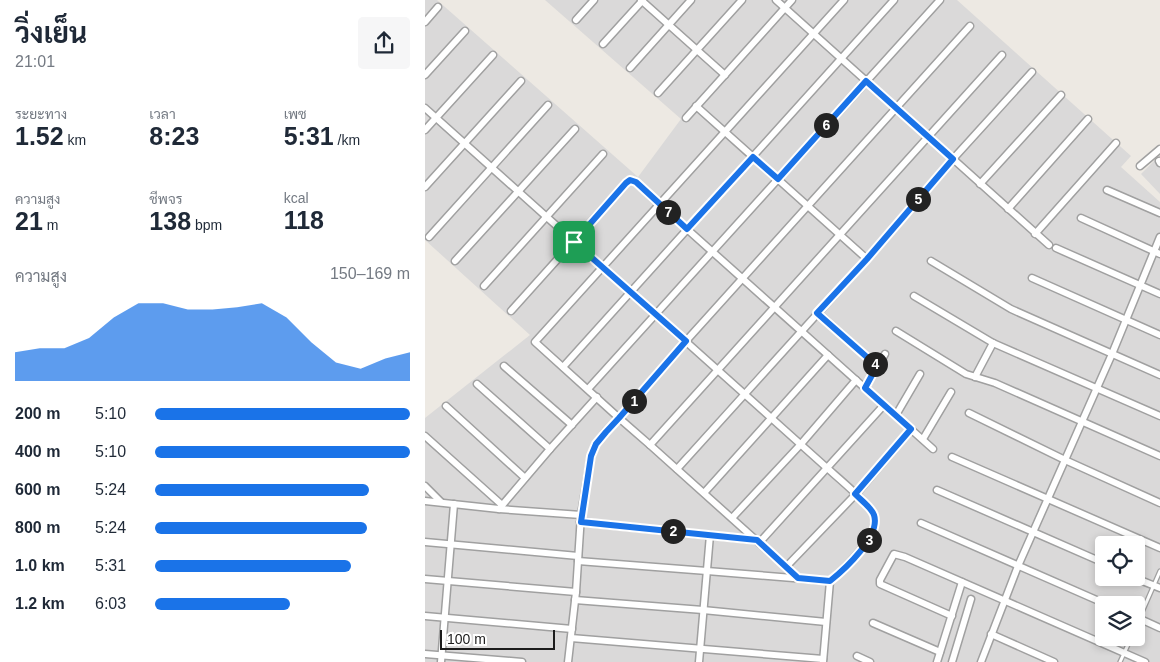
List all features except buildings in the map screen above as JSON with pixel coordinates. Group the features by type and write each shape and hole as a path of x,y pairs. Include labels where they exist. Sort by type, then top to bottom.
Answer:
{"street":[{"path":"577,20 594,0"},
{"path":"603,44 642,0 725,75"},
{"path":"630,68 691,0"},
{"path":"658,93 741,0"},
{"path":"775,0 1049,246"},
{"path":"686,118 791,0"},
{"path":"798,578 535,342 844,0"},
{"path":"563,367 894,0"},
{"path":"588,389 940,0"},
{"path":"425,22 438,7"},
{"path":"568,662 576,592 581,518 591,456 596,444 742,278 970,26"},
{"path":"425,75 465,31"},
{"path":"425,130 493,55"},
{"path":"650,444 1002,55"},
{"path":"677,468 867,259 953,159 1032,72"},
{"path":"425,187 521,81"},
{"path":"980,184 1061,95"},
{"path":"429,237 548,105"},
{"path":"696,106 867,259"},
{"path":"425,108 801,444 855,494 872,511 874,516 875,522 870,538 847,565 830,581 823,661 700,648 571,638"},
{"path":"1008,209 1088,118"},
{"path":"455,261 575,129"},
{"path":"1035,234 1117,142"},
{"path":"1140,166 1160,148"},
{"path":"484,286 603,154"},
{"path":"511,311 630,180 636,182 933,449"},
{"path":"1107,190 1160,213"},
{"path":"1081,218 1157,253"},
{"path":"981,662 1018,566 1112,354 1140,285 1157,253 1160,237"},
{"path":"1056,248 1160,294"},
{"path":"931,261 1011,309 1160,375"},
{"path":"1032,278 1160,335"},
{"path":"914,296 993,343 1160,416"},
{"path":"817,313 877,366"},
{"path":"896,331 966,374 988,380 1160,456"},
{"path":"975,377 993,343"},
{"path":"865,388 885,354"},
{"path":"704,493 828,355"},
{"path":"504,366 572,425"},
{"path":"896,415 920,374"},
{"path":"732,518 801,444 856,380"},
{"path":"477,384 550,449"},
{"path":"923,440 951,392"},
{"path":"501,507 597,397"},
{"path":"758,542 884,405"},
{"path":"446,406 525,478"},
{"path":"969,413 1065,460 1160,502"},
{"path":"786,567 855,494 911,429"},
{"path":"425,436 501,507"},
{"path":"952,457 1160,548"},
{"path":"425,486 441,502"},
{"path":"937,490 1095,560"},
{"path":"425,501 501,507 758,542"},
{"path":"442,659 454,504"},
{"path":"921,524 1095,599"},
{"path":"699,662 710,535"},
{"path":"425,542 578,559 830,581"},
{"path":"952,616 880,584 880,580 894,554 1145,662"},
{"path":"425,579 576,592"},
{"path":"937,662 962,582"},
{"path":"1145,582 1157,587"},
{"path":"951,662 971,599"},
{"path":"575,600 826,622"},
{"path":"425,616 572,629"},
{"path":"1145,621 1160,628"},
{"path":"873,623 940,652"},
{"path":"991,634 1054,662"},
{"path":"425,654 442,659 522,662"},
{"path":"857,656 870,662"}],"lane":[{"path":"1145,607 1157,587 1160,571"},
{"path":"1120,662 1127,646"}],"shaded area":[{"path":"425,0 437,0 638,177 681,119 545,0 957,0 1131,156 1121,167 1160,202 1160,662 425,662 425,418 530,335 425,240"},
{"path":"1160,155 1160,194 1141,174"}],"route":[{"path":"866,81 953,159 867,259 817,313 877,366 865,388 911,429 855,494 872,511 875,522 870,538 847,565 830,581 798,578 757,540 581,522 591,456 596,444 686,341 574,242 630,180 636,182 687,229 753,157 778,179 866,81"}]}
